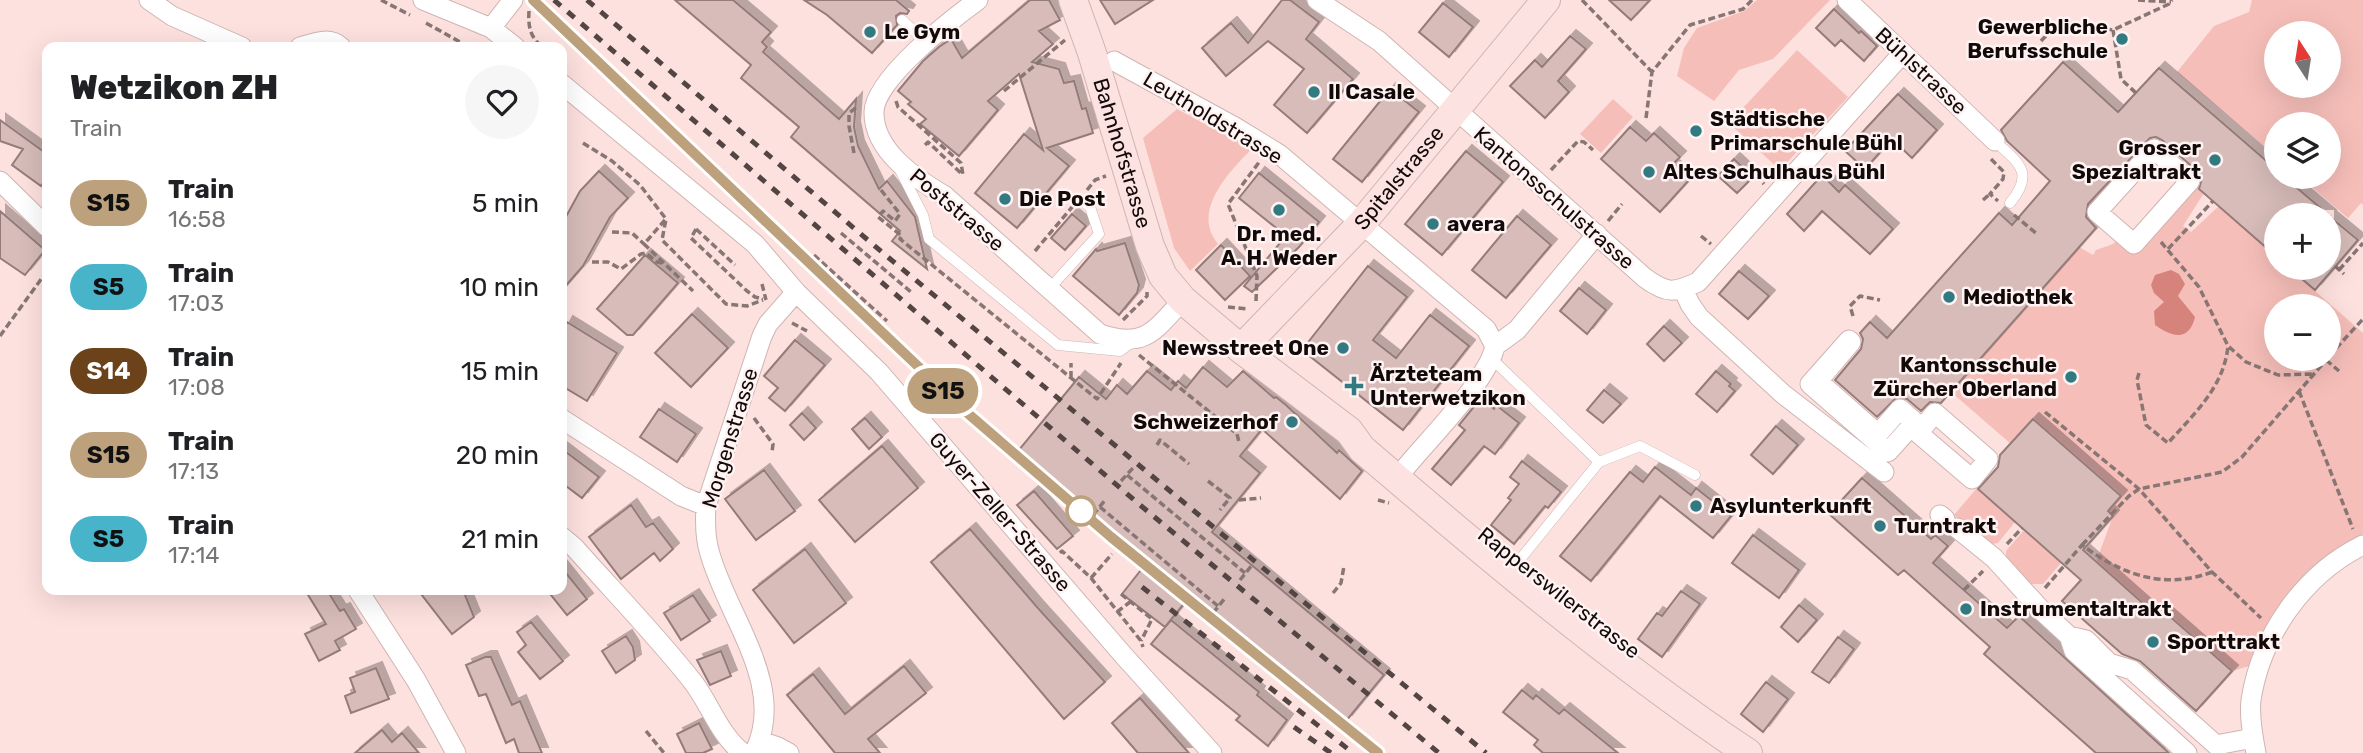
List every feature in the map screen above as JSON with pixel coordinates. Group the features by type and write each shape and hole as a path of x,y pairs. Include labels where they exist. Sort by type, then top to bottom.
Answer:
{"main road":[{"name":"Bahnhofstrasse","path":"1073,0 1096,65 1157,264 1170,288 1183,300"},
{"name":"Spitalstrasse","path":"1241,349 1361,224 1546,0"},
{"name":"Rapperswilerstrasse","path":"1183,300 1241,349 1349,431 1362,449 1503,568 1694,717 1748,753"},
{"name":"Rapperswilerstrasse","path":"1349,431 1373,438 1518,562 1703,706 1773,753"}],"street":[{"path":"149,0 172,16 231,42"},
{"path":"423,0 491,29 508,42"},
{"name":"Poststrasse","path":"978,0 926,42 897,71 875,104 875,125 895,159 924,183 946,196 1100,334 1136,348"},
{"name":"Kantonsschulstrasse","path":"1317,0 1379,41 1645,278 1659,288 1670,291 1683,289"},
{"name":"Bühlstrasse","path":"1847,0 1995,141"},
{"path":"491,29 521,5"},
{"path":"1884,472 1783,394 1699,317 1683,289 1698,282 1902,54"},
{"name":"Leutholdstrasse","path":"1114,61 1279,154 1486,329 1494,353"},
{"name":"Guyer-Zeller-Strasse","path":"567,88 755,244 796,292 879,372 1124,656 1212,753"},
{"path":"2154,149 2190,181 2147,230 2134,244 2097,212 2154,149"},
{"path":"0,181 42,222"},
{"path":"1406,467 1447,421 1494,353 1517,330 1597,234"},
{"name":"Morgenstrasse","path":"757,747 766,716 764,690 709,554 705,528 706,506 762,336 777,313 796,292"},
{"path":"1136,348 1183,300"},
{"path":"1849,340 1851,342 1818,381 1878,434 1900,409 1915,422 1888,452 1810,384 1849,340"},
{"path":"567,422 681,496 706,506"},
{"path":"1947,520 1994,558 2068,636 2074,651 2187,753"},
{"path":"567,541 682,669 708,703 730,741 743,753"},
{"path":"2068,636 2085,640 2109,663 2132,670 2216,745 2254,746 2251,702 2260,663 2275,632 2298,594 2329,566 2361,546"},
{"path":"361,595 416,680 456,753"},
{"path":"757,747 778,747 789,753"}],"lane":[{"path":"902,20 926,42"},
{"path":"1995,141 2016,161 2023,173 2020,190 2010,203"},
{"path":"895,159 923,215 929,239 1058,345 1120,351 1136,348"},
{"path":"1049,289 1099,234 1090,207 1085,203"},
{"path":"1494,353 1599,461"},
{"path":"1518,562 1599,461 1640,446 1695,475"}],"path":[{"path":"1582,0 1651,72"},
{"path":"1646,118 1651,72 1690,25 1742,9 1752,0"},
{"path":"2138,0 2171,1"},
{"path":"2041,41 2060,21 2113,30 2171,1"},
{"path":"521,5 536,42"},
{"path":"2113,30 2121,79 2136,93"},
{"path":"1004,91 1070,37"},
{"path":"894,97 898,107 961,163 963,175 928,142 925,145"},
{"path":"854,153 849,113 859,104"},
{"path":"1538,183 1578,141 1584,142 1593,150"},
{"path":"583,143 612,161 640,185 666,219 662,240 726,303 747,306 765,299 755,297 747,291 691,238 703,219"},
{"path":"1223,306 1257,310 1257,276 1228,204 1249,176"},
{"path":"881,190 900,214 895,221 883,211 878,217 902,236 900,239 1097,399 1122,361"},
{"path":"1983,200 1990,194"},
{"path":"2168,249 2213,201"},
{"path":"644,244 666,219"},
{"path":"696,229 735,265"},
{"path":"2147,230 2168,249 2199,287 2228,346 2246,362 2278,375 2313,374"},
{"path":"612,232 632,233 693,291"},
{"path":"841,233 911,292"},
{"path":"2344,274 2337,268 2363,243"},
{"path":"593,262 608,262 621,269 640,254 646,253 657,262 664,263"},
{"path":"814,255 887,321"},
{"path":"0,336 42,278"},
{"path":"1123,320 1147,296 1146,284"},
{"path":"1853,316 1850,306 1860,296 1880,300"},
{"path":"777,313 815,337"},
{"path":"2341,343 2363,319"},
{"path":"2138,373 2137,380 2147,425 2168,443 2218,383 2227,362 2228,346"},
{"path":"1136,348 1237,434 1240,442"},
{"path":"1047,354 1049,362"},
{"path":"1071,363 1071,378"},
{"path":"2034,601 2093,531 2129,496 2139,489 2221,472 2242,457 2316,371"},
{"path":"2299,391 2361,546"},
{"path":"738,407 750,413 773,444 772,452"},
{"path":"2045,412 2139,489 2213,572 2275,632"},
{"path":"1157,445 1160,440 1189,464"},
{"path":"1121,481 1133,468"},
{"path":"1127,475 1245,573"},
{"path":"1208,481 1230,498 1220,510"},
{"path":"1239,500 1261,498"},
{"path":"1093,515 1106,499"},
{"path":"1100,507 1219,606"},
{"path":"2082,545 2108,565 2151,579 2192,580 2213,572"},
{"path":"1062,551 1091,579 1141,641 1152,619 1121,594"},
{"path":"1091,579 1112,554"},
{"path":"1240,580 1252,565"},
{"path":"1333,593 1340,583 1344,566"},
{"path":"1964,590 1983,571"},
{"path":"1213,613 1225,598"},
{"path":"1117,612 1130,602"},
{"path":"646,731 664,753"}],"shaded area":[{"path":"1757,0 1830,0 1773,59 1739,70 1714,101 1677,76 1684,48 1697,28 1744,11"},
{"path":"2252,0 2363,0 2363,205 2361,203 2348,218 2341,212 2341,203 2330,203 2314,189 2341,189 2341,112 2264,112 2264,146 2177,72 2214,26 2249,12"},
{"path":"1797,50 1848,97 1780,170 1729,123"},
{"path":"1613,99 1633,117 1601,153 1580,134"},
{"path":"1177,109 1252,149 1221,185 1210,207 1210,229 1218,244 1190,271 1174,248 1143,138"},
{"path":"2190,181 2204,193 2183,226 2191,232 2219,206 2264,246 2264,280 2303,280 2319,294 2264,294 2264,371 2341,371 2341,314 2363,333 2363,545 2329,566 2260,663 2232,671 2159,607 2154,613 2096,562 2113,516 2108,511 2121,496 2033,419 2011,444 1951,392 2079,247 2093,255 2096,250 2113,244 2123,234 2134,244"},
{"path":"2171,270 2179,274 2185,284 2178,296 2195,317 2189,330 2179,335 2155,325 2154,311 2164,302 2154,293 2151,285 2155,275"},
{"path":"1977,488 2015,522 1998,543 1986,545 1954,515"},
{"path":"2024,530 2061,563 2043,584 2030,584 2006,563 2006,551"}],"building":[{"path":"675,0 733,0 771,32 762,42 767,47 763,52 839,119 856,99 854,127 858,146 879,189 887,181 915,217 927,269 892,241 900,231 791,137 799,127 741,78 751,65"},
{"path":"804,0 896,0 909,11 896,16 897,25 872,53 827,15"},
{"path":"1030,0 1049,0 1060,20 1039,31 1053,44 1032,62 1059,69 1064,83 1074,81 1093,133 1047,148 1069,166 1017,228 975,193 1024,134 1043,150 1019,74 988,101 998,110 959,156 920,124 926,119 908,104 911,102 898,91 923,61 939,47 951,39 962,58"},
{"path":"1100,0 1153,0 1115,24"},
{"path":"1282,0 1290,0 1319,22 1306,39 1353,79 1307,133 1274,105 1304,69 1268,41 1226,76 1202,48 1231,23 1248,43"},
{"path":"1609,0 1650,0 1631,20"},
{"path":"1443,3 1473,27 1449,57 1419,32"},
{"path":"1834,9 1877,46 1864,61 1841,40 1835,46 1816,28"},
{"path":"1570,36 1586,49 1558,81 1569,92 1545,118 1510,86 1535,60 1542,67"},
{"path":"2063,62 2118,112 2159,68 2264,159 2264,189 2298,189 2315,203 2264,203 2264,246 2199,189 2202,178 2198,172 2162,140 2150,138 2088,204 2086,217 2096,228 1941,403 1930,402 1921,411 1907,399 1897,397 1877,417 1835,380 1861,349 1863,339 1860,333 1870,322 1887,338 1999,213 2012,225 2050,181 2007,141 2001,130"},
{"path":"1390,89 1419,112 1362,182 1333,159"},
{"path":"1898,94 1937,130 1912,158 1892,139 1865,169 1845,151"},
{"path":"0,120 42,150 41,186 12,165 23,149 0,141"},
{"name":"Altes Schulhaus Bühl","path":"1630,127 1646,141 1654,133 1680,157 1672,165 1689,180 1660,212 1601,159"},
{"path":"1466,151 1503,182 1442,255 1405,224"},
{"path":"1734,159 1753,177 1737,193 1718,176"},
{"path":"599,171 628,198 610,217 583,266 567,284 567,215 580,191"},
{"name":"Dr. med. A. H. Weder","path":"1259,173 1319,222 1299,247 1252,292 1244,286 1286,236 1239,198"},
{"path":"1822,175 1839,192 1845,185 1893,229 1870,254 1822,211 1804,231 1787,214"},
{"path":"0,211 42,247 42,254 25,275 0,258"},
{"path":"1072,214 1086,226 1065,250 1051,238"},
{"path":"1517,216 1551,245 1506,298 1472,270"},
{"path":"2341,226 2358,240 2341,260"},
{"path":"1125,243 1139,285 1137,293 1119,315 1073,276 1096,249 1097,251"},
{"path":"1221,245 1250,276 1225,300 1196,270"},
{"path":"645,255 678,283 633,335 627,335 597,309"},
{"name":"Newsstreet One","path":"1368,266 1407,297 1373,340 1396,358 1430,315 1469,346 1403,430 1302,350"},
{"path":"1739,271 1769,296 1748,319 1719,294"},
{"path":"2303,280 2324,280 2315,290"},
{"path":"1579,288 1606,310 1587,334 1560,311"},
{"path":"692,314 728,348 691,387 655,353"},
{"path":"567,322 617,353 587,401 567,389"},
{"path":"1664,326 1682,343 1664,361 1647,344"},
{"path":"795,340 825,365 785,411 769,398 778,388 764,376"},
{"path":"1203,367 1227,387 1243,371 1286,405 1337,453 1339,450 1362,471 1340,499 1262,429 1240,456 1260,473 1212,532 1384,675 1346,721 1191,595 1165,627 1122,594 1148,561 1018,451 1079,377 1106,399 1117,385 1127,394 1147,371 1171,390 1178,381 1186,388"},
{"path":"1716,371 1735,391 1717,412 1696,394"},
{"path":"1604,390 1621,404 1603,423 1587,410"},
{"path":"1481,398 1494,409 1496,405 1519,423 1495,454 1484,446 1451,485 1432,469 1465,430 1459,425"},
{"path":"659,409 696,434 677,462 640,437"},
{"path":"802,413 816,428 804,440 790,425"},
{"path":"865,418 882,437 869,449 852,429"},
{"path":"2033,419 2121,496 2108,511 2113,516 2083,550 2154,613 2159,607 2232,671 2196,711 2140,661 2122,654 2062,601 2081,580 1978,489 1998,467 2000,455"},
{"path":"1776,426 1798,445 1773,474 1751,455"},
{"path":"882,446 918,488 855,542 819,500"},
{"path":"567,453 599,477 582,498 567,487"},
{"path":"1522,461 1561,492 1548,508 1545,506 1514,544 1491,525 1511,500 1508,498 1519,484 1510,477"},
{"path":"1655,467 1691,495 1696,488 1731,516 1713,538 1660,496 1591,581 1560,556 1630,472 1643,482"},
{"path":"764,470 795,511 756,540 725,499"},
{"path":"1862,478 1931,539 1935,535 1948,546 1933,563 2007,628 2019,616 2169,753 2096,753 1984,654 1990,647 1904,570 1898,575 1829,514"},
{"path":"1034,491 1073,536 1057,549 1017,505"},
{"path":"631,505 646,527 653,523 673,549 660,561 654,553 621,579 589,537"},
{"path":"970,529 1105,682 1064,719 931,562"},
{"path":"1753,535 1799,570 1779,598 1732,563"},
{"path":"805,549 846,603 794,643 753,590"},
{"path":"567,574 587,599 567,615 551,595 567,595"},
{"path":"1681,591 1700,604 1662,657 1638,639 1657,613 1662,616"},
{"path":"308,595 330,595 340,611 344,609 356,629 335,641 340,650 319,661 305,634 326,624"},
{"path":"422,595 465,595 474,617 452,634"},
{"path":"693,595 710,621 681,640 664,613"},
{"path":"1799,605 1817,620 1798,642 1781,627"},
{"path":"1171,620 1259,692 1257,695 1287,720 1268,746 1236,720 1240,716 1151,644"},
{"path":"531,622 563,661 540,679 518,652 526,645 517,632"},
{"path":"626,636 633,647 635,660 616,673 602,651"},
{"path":"1838,637 1854,649 1829,683 1812,672"},
{"path":"721,651 731,676 710,685 697,660"},
{"path":"491,657 512,705 520,701 542,753 519,753 514,739 506,743 486,694 479,696 466,665"},
{"path":"904,666 926,693 868,739 880,753 835,753 787,695 813,674 845,714"},
{"path":"376,668 389,699 351,713 345,696 355,692 350,678"},
{"path":"1766,682 1788,699 1763,732 1741,714"},
{"path":"1522,690 1533,699 1536,695 1559,714 1564,709 1618,753 1543,753 1534,745 1538,740 1503,712"},
{"path":"1140,698 1189,753 1138,753 1112,723"},
{"path":"699,723 712,749 703,753 686,753 677,734"},
{"path":"382,730 392,742 402,733 419,753 355,753"}],"railway":[{"path":"533,0 965,411 1111,537 1378,753"},
{"path":"554,0 1140,505 1439,753"},
{"path":"587,0 883,253 1486,753"},
{"path":"1142,587 1353,753"},
{"path":"1294,727 1331,753"}],"train":[{"name":"S15","path":"533,0 965,411 1111,537 1378,753"}],"place":[{"name":"Le Gym","path":"870,32"},
{"name":"Gewerbliche Berufsschule","path":"2122,39"},
{"name":"Il Casale","path":"1314,92"},
{"name":"Städtische Primarschule Bühl","path":"1696,131"},
{"name":"Grosser Spezialtrakt","path":"2215,160"},
{"name":"Altes Schulhaus Bühl","path":"1649,172"},
{"name":"Die Post","path":"1005,199"},
{"name":"Dr. med. A. H. Weder","path":"1279,210"},
{"name":"avera","path":"1433,224"},
{"name":"Mediothek","path":"1949,297"},
{"name":"Newsstreet One","path":"1343,348"},
{"name":"Kantonsschule Zürcher Oberland","path":"2071,377"},
{"name":"Ärzteteam Unterwetzikon","path":"1354,386"},
{"name":"Schweizerhof","path":"1292,422"},
{"name":"Asylunterkunft","path":"1696,506"},
{"name":"Turntrakt","path":"1880,526"},
{"name":"Instrumentaltrakt","path":"1966,609"},
{"name":"Sporttrakt","path":"2153,642"}]}
